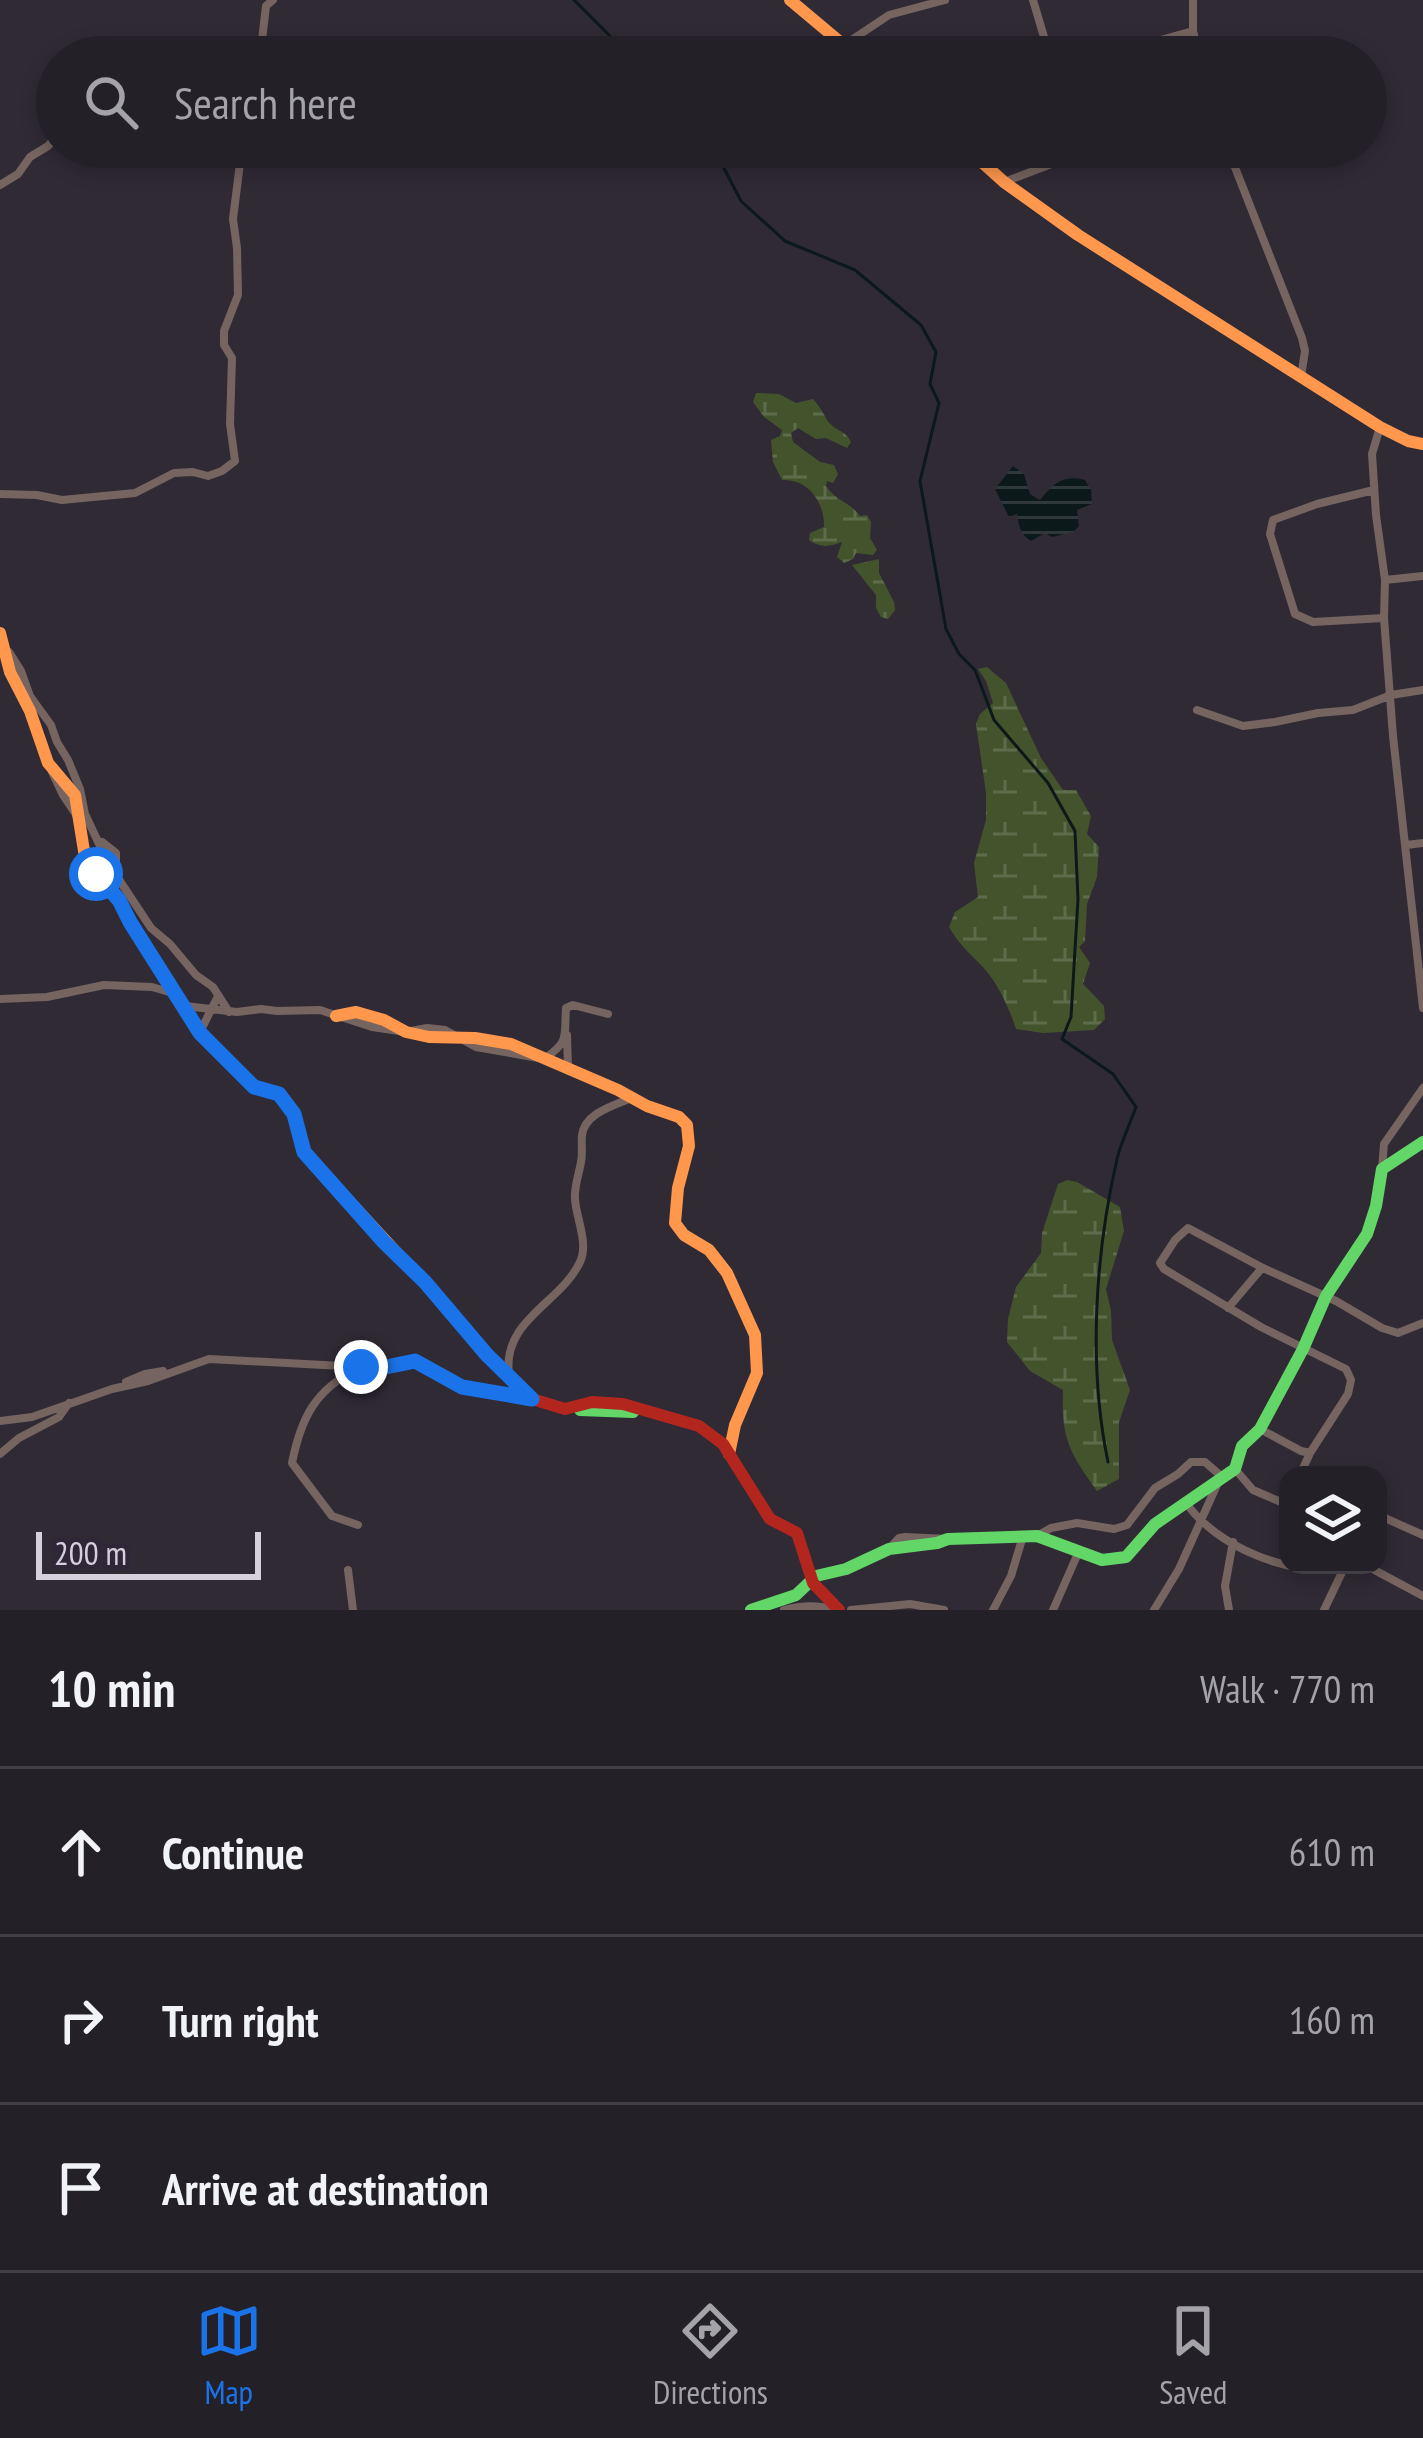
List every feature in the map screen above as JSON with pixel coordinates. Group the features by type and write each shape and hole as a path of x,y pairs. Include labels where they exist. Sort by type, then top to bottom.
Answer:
{"street":[{"path":"262,36 266,6 273,0"},
{"path":"790,0 832,36"},
{"path":"896,0 900,10"},
{"path":"860,36 900,10 944,0"},
{"path":"1033,0 1044,36"},
{"path":"1193,0 1194,36"},
{"path":"1175,36 1193,31"},
{"path":"0,185 18,175 36,153"},
{"path":"0,494 62,500 135,493 174,473 208,476 236,460 230,424 232,358 224,345 224,331 238,296 233,219 239,168"},
{"path":"988,168 1078,235 1301,377 1380,427 1423,444"},
{"path":"1004,182 1041,168"},
{"path":"1236,168 1302,338 1301,377"},
{"path":"1380,427 1372,454 1374,490 1423,1008"},
{"path":"1374,490 1289,513 1273,520 1270,533 1294,614 1313,622 1384,618"},
{"path":"1385,580 1423,576"},
{"path":"2,639 10,672 48,764 75,796 85,857 119,900 200,1033 254,1087 279,1094 294,1114 304,1152 532,1399"},
{"path":"2,639 68,760 98,839 116,854 116,875 151,928 213,987 229,1012"},
{"path":"1197,710 1243,726 1353,710 1390,694 1423,690"},
{"path":"1406,845 1423,843"},
{"path":"0,999 46,997 104,985 152,987 209,1011 320,1010 336,1016 356,1012 429,1037 511,1044 679,1117 687,1125 688,1146 675,1223 684,1235 709,1250 727,1273 754,1335 757,1373 729,1454"},
{"path":"200,1033 218,996"},
{"path":"568,1070 566,1008 572,1004 608,1014"},
{"path":"544,1059 561,1047 567,1034"},
{"path":"1030,1536 1102,1560 1126,1557 1155,1524 1235,1469 1242,1446 1259,1429 1326,1296 1367,1234 1376,1206 1384,1144 1423,1088"},
{"path":"509,1376 507,1358 524,1324 562,1287 584,1256 574,1199 582,1131 588,1120 632,1097"},
{"path":"1382,1169 1395,1159 1417,1154 1423,1142"},
{"path":"1304,1466 1348,1394 1352,1380 1346,1369 1179,1279 1160,1263 1175,1240 1189,1228 1399,1333 1423,1323"},
{"path":"1228,1308 1263,1268"},
{"path":"0,1421 32,1417 209,1359 361,1367 415,1361 462,1387 565,1409 592,1402 623,1404 699,1426 723,1444 770,1519 797,1533 814,1583 837,1610"},
{"path":"358,1525 332,1516 292,1462 297,1436 321,1393 361,1367"},
{"path":"0,1454 59,1417 68,1403"},
{"path":"1259,1429 1310,1453"},
{"path":"751,1610 790,1600 814,1583 816,1576 846,1569 889,1549 948,1539 1030,1536 1077,1523 1127,1525 1155,1488 1191,1462 1205,1462 1221,1476"},
{"path":"1235,1469 1253,1490 1279,1500"},
{"path":"1154,1610 1179,1569 1221,1476"},
{"path":"1186,1503 1200,1522 1279,1564"},
{"path":"1387,1519 1423,1535"},
{"path":"993,1610 1030,1536"},
{"path":"1229,1610 1225,1586 1233,1542"},
{"path":"1053,1610 1079,1551"},
{"path":"348,1570 353,1610"},
{"path":"1324,1610 1341,1574"},
{"path":"1383,1574 1423,1596"},
{"path":"850,1610 910,1604 944,1610"},
{"path":"784,1610 823,1606 837,1610"}],"green space":[{"path":"756,393 779,394 796,403 813,399 830,424 849,438 847,448 798,428 791,433 793,442 820,462 834,465 838,474 826,486 860,516 867,515 877,550 873,555 856,553 844,563 837,557 842,542 825,546 809,540 810,533 824,527 822,510 807,488 782,480 773,462 771,440 782,430 753,402"},
{"path":"879,559 879,573 894,602 895,610 888,619 881,617 876,595 852,565"},
{"path":"987,667 1006,683 1041,758 1063,790 1076,790 1091,816 1087,834 1099,847 1097,877 1087,904 1085,941 1079,947 1090,963 1083,984 1104,1006 1105,1019 1094,1030 1043,1033 1016,1029 993,980 949,927 955,912 978,897 974,863 986,820 986,793 976,724 993,703 978,669"},
{"path":"1067,1180 1120,1207 1124,1231 1106,1289 1112,1340 1130,1390 1119,1422 1119,1479 1097,1491 1069,1444 1063,1390 1030,1371 1007,1342 1016,1287 1041,1253 1042,1233 1058,1184"}],"shaded area":[{"path":"1013,466 1024,474 1030,494 1040,500 1059,482 1085,480 1092,504 1077,510 1079,526 1073,532 1052,537 1045,533 1031,541 1024,536 1017,514 1009,517 995,489"}],"waterway":[{"path":"574,0 610,36"},
{"path":"724,168 741,201 785,241 855,270 921,325 936,352 930,384 939,403 920,481 946,629 959,654 975,670 994,720 1048,783 1075,831 1078,899 1071,1017 1062,1039 1113,1074 1136,1107 1117,1159 1099,1272 1096,1349 1108,1462"}],"traffic: fast":[{"path":"751,1610 796,1595 816,1576 846,1569 889,1549 948,1539 1037,1536 1102,1560 1126,1557 1155,1524 1235,1469 1242,1446 1260,1429 1326,1296 1367,1234 1382,1169 1423,1142"},
{"path":"580,1410 633,1412"}],"traffic: slow":[{"path":"790,0 833,36"},
{"path":"988,168 1078,235 1380,427 1423,444"},
{"path":"0,633 10,672 48,763 75,795 85,857 96,875 120,900 200,1032 254,1087 279,1095 294,1114 304,1152 442,1302"},
{"path":"336,1016 356,1012 429,1037 511,1044 679,1117 687,1125 689,1146 675,1223 684,1235 709,1250 727,1273 755,1335 757,1373 735,1425 729,1454"}],"traffic: jam":[{"path":"442,1302 532,1399 565,1409 592,1402 623,1404 699,1426 723,1444 770,1519 797,1533 813,1583 839,1610"}],"route":[{"path":"96,874 119,900 200,1033 254,1087 279,1094 294,1114 304,1152 532,1399 462,1387 415,1361 361,1367"}]}
